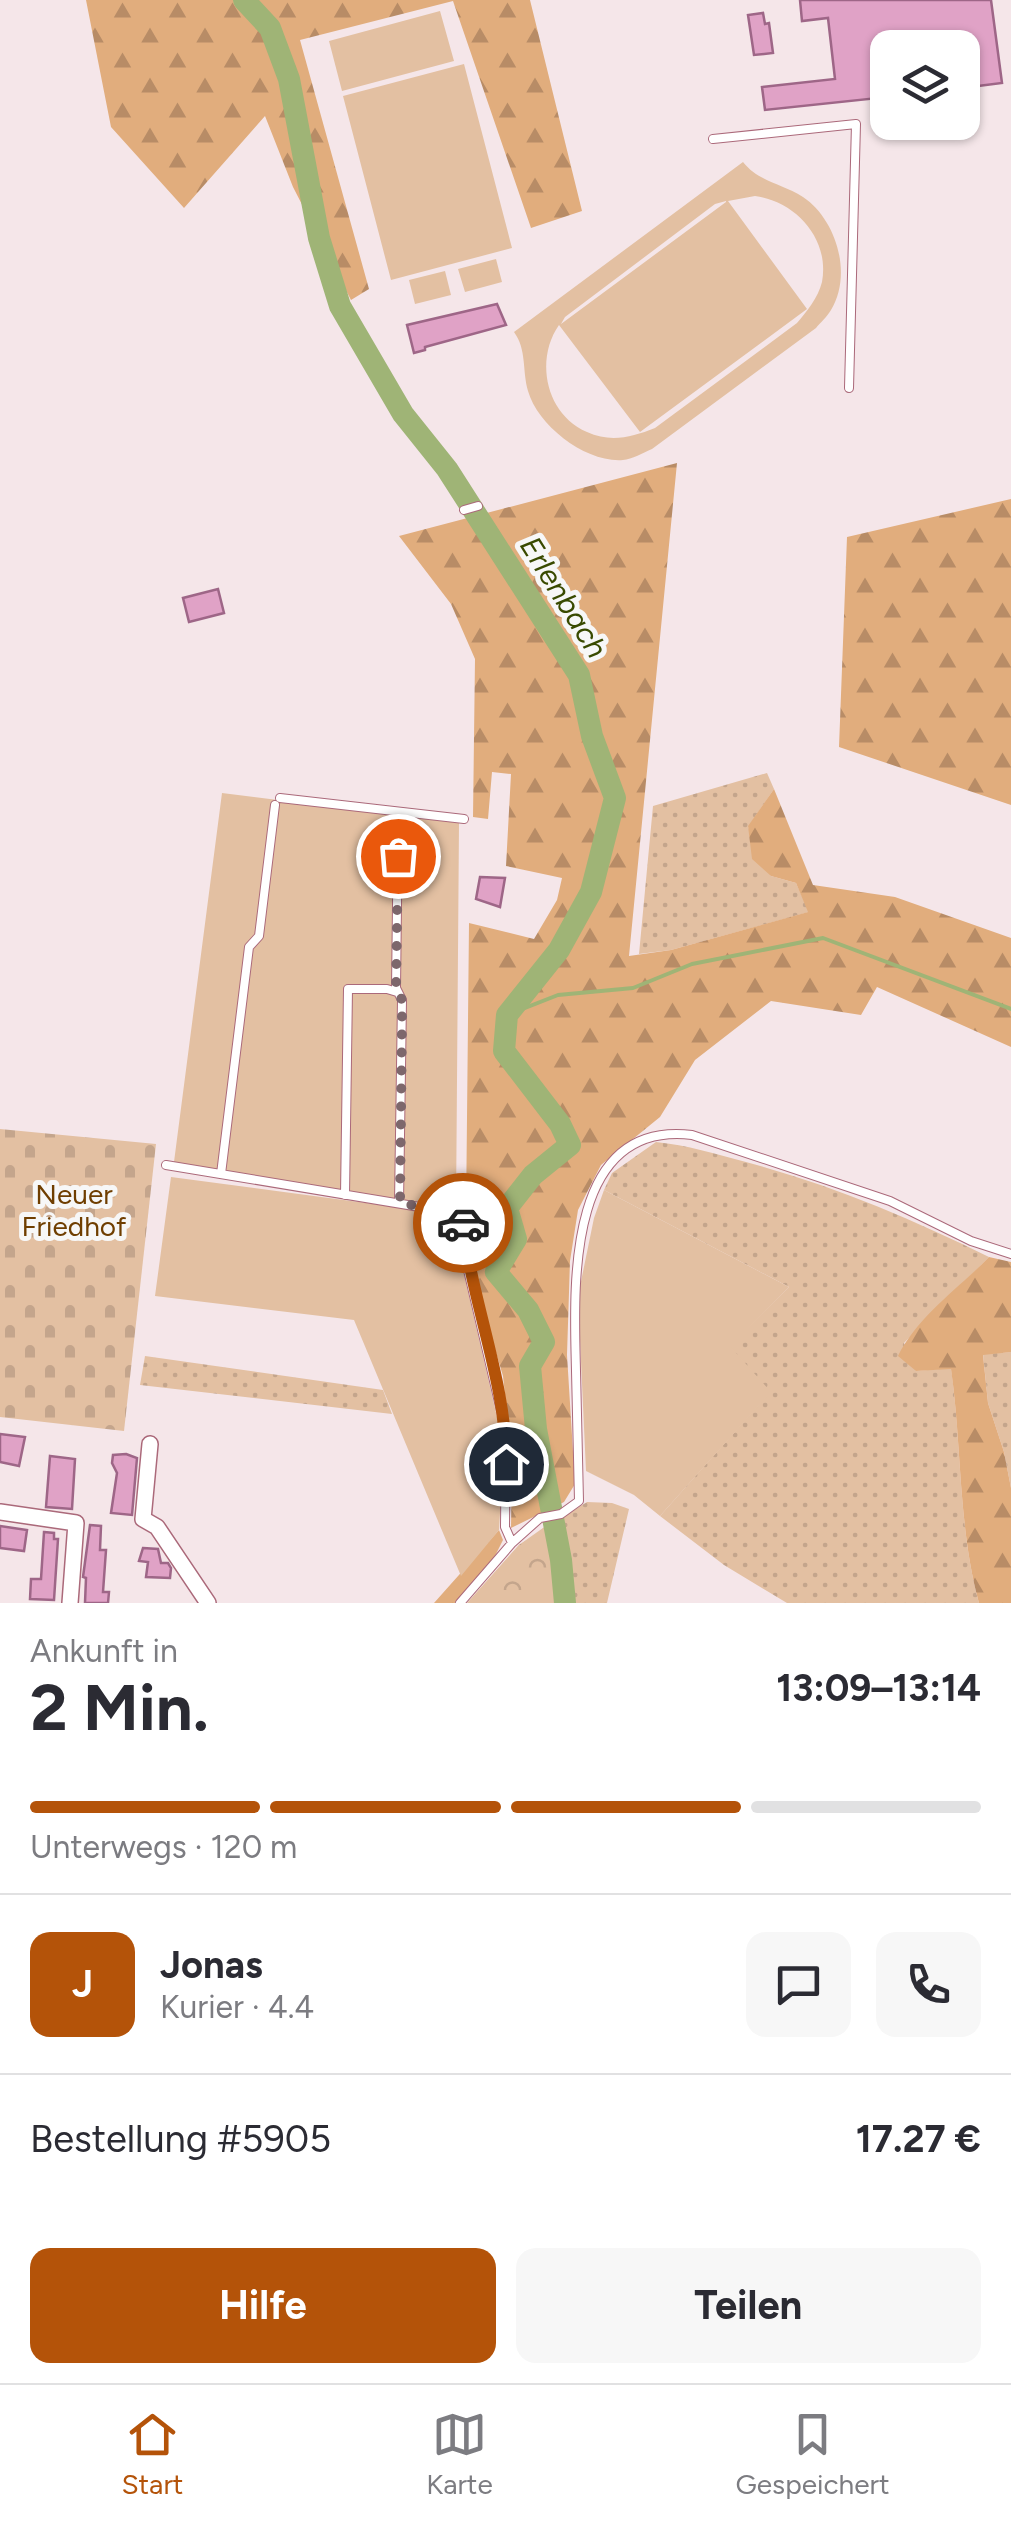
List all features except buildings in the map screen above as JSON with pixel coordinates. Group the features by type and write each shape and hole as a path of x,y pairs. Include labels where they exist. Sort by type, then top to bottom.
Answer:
{"street":[{"path":"150,1444 143,1520 157,1526 208,1603"},
{"path":"0,1512 76,1523 70,1603"}],"lane":[{"path":"712,139 856,124 849,388"},
{"path":"464,510 478,506"},
{"path":"221,1174 249,947 259,936 278,802 464,819"},
{"path":"398,823 397,992 402,1000 400,1203"},
{"path":"345,1195 348,989 387,988 397,992"},
{"path":"460,1603 540,1518 561,1514 579,1501 574,1278 584,1218 608,1166 631,1146 649,1136 669,1132 692,1135 890,1201 970,1241 1011,1254"},
{"path":"166,1165 462,1214 468,1270 506,1432 506,1528 512,1544"}],"green space":[{"path":"86,0 530,0 582,211 531,228 453,1 300,40 369,289 351,300 293,187 265,116 184,208 111,127"},
{"path":"440,11 454,61 342,91 329,41"},
{"path":"464,64 512,248 391,280 343,96"},
{"path":"743,162 756,174 795,192 815,207 838,248 841,280 837,296 816,328 652,449 626,459 609,459 579,449 542,417 528,391 523,353 514,332","holes":["755,196 770,199 796,214 821,251 822,282 805,314 655,428 630,436 613,438 573,424 553,399 548,384 547,354 559,325 640,432 807,309 728,201","726,202 561,324 565,317 715,204"]},
{"path":"496,259 502,282 465,292 458,269"},
{"path":"445,271 451,295 415,304 409,280"},
{"path":"677,463 629,956 671,950 808,912 796,883 771,876 752,859 748,826 774,789 813,885 895,897 1011,938 1011,1047 877,987 861,1015 771,1001 695,1060 660,1117 601,1165 578,1210 570,1261 567,1355 575,1484 564,1502 511,1528 512,1460 503,1376 472,1272 466,1215 469,923 534,939 557,900 562,878 506,866 511,774 492,772 488,819 473,817 475,659 451,604 399,536"},
{"path":"1011,499 1011,805 839,747 847,537"},
{"path":"767,773 774,789 748,827 771,876 796,883 809,912 671,950 639,954 653,806"},
{"path":"222,793 459,823 456,1209 174,1162"},
{"name":"Neuer Friedhof","path":"0,1129 156,1144 124,1431 0,1417"},
{"path":"656,1142 713,1153 809,1181 900,1216 989,1257 904,1343 916,1371 951,1368 964,1516 979,1603 787,1603 724,1565 660,1516 770,1392 729,1346 789,1287 604,1190 612,1173"},
{"path":"171,1177 441,1213 457,1222 465,1279 498,1421 503,1465 499,1530 461,1576 354,1320 155,1296"},
{"path":"604,1190 789,1287 730,1346 771,1392 660,1516 634,1495 586,1471 578,1296 594,1218"},
{"path":"989,1257 1011,1262 1011,1352 983,1355 988,1403 1011,1488 1011,1603 979,1603 967,1545 951,1369 916,1371 898,1356 927,1316"},
{"path":"1011,1352 1011,1488 988,1403 983,1354"},
{"path":"145,1356 383,1390 392,1414 140,1385"},
{"path":"587,1502 612,1503 629,1509 607,1603 468,1603 519,1545"},
{"path":"550,1523 560,1603 467,1603 519,1545"},
{"path":"499,1530 503,1540 495,1556 455,1603 434,1603"}],"waterway":[{"name":"Erlenbach","path":"244,0 270,28 289,79 319,238 340,306 403,414 447,469 579,675 592,736 615,798 591,892 559,950 507,1015 504,1051 560,1124 570,1145 533,1175 507,1208 516,1239 496,1272 528,1310 544,1342 530,1366 536,1429 561,1560 565,1603"},
{"path":"507,1015 558,995 633,988 692,964 823,938 1011,1009"}],"way so far":[{"path":"398,856 396,988 402,1000 400,1203 462,1214 463,1223"}],"route":[{"path":"463,1223 468,1270 506,1432 506,1464"}]}
